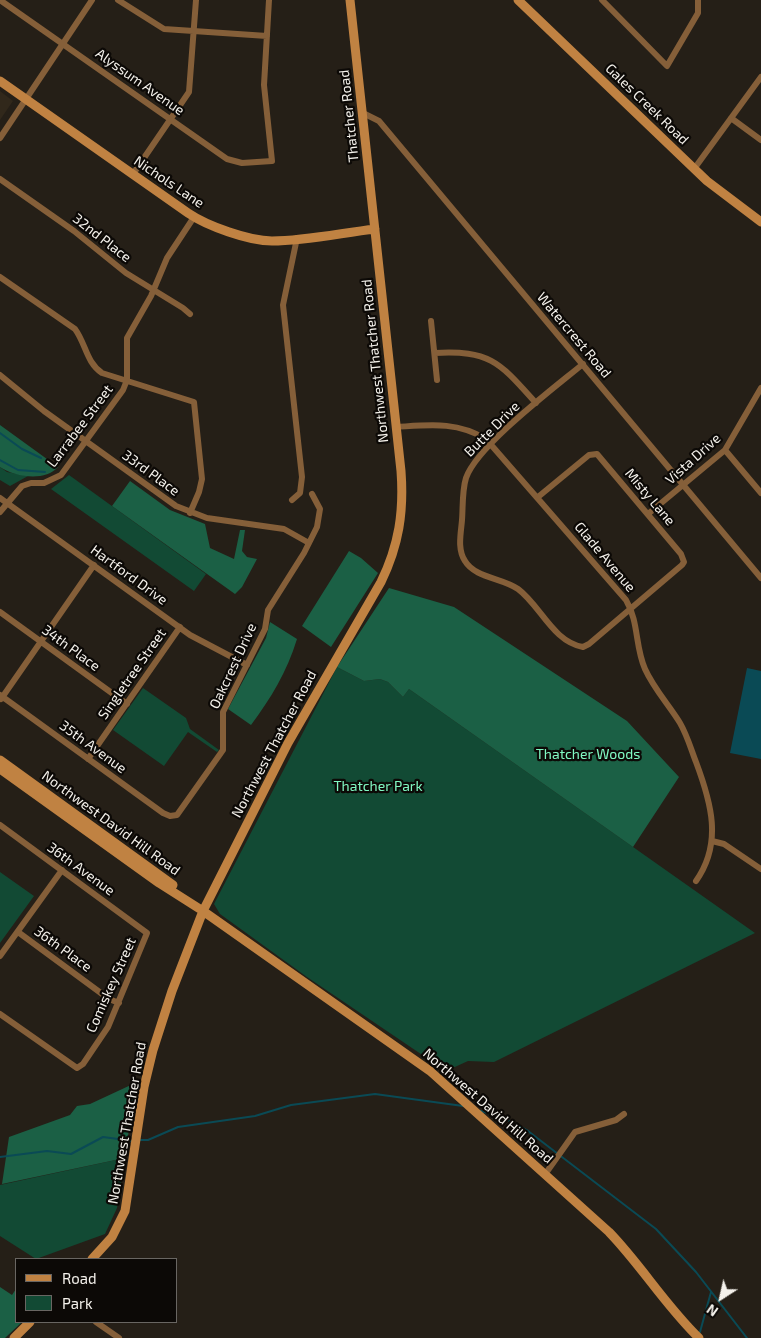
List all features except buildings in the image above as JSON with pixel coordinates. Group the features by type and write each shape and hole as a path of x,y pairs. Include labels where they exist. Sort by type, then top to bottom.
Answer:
{"street":[{"name":"Alyssum Avenue","path":"0,0 231,161 246,163 272,162 264,96 267,36"},
{"path":"0,138 92,0"},
{"path":"118,0 157,26 194,31 267,36 269,0"},
{"path":"133,174 172,120 186,98 191,85 196,0"},
{"name":"Thatcher Road","path":"350,0 375,229"},
{"name":"Gales Creek Road","path":"518,0 694,168 745,212 761,222"},
{"path":"602,0 667,66 698,13 698,0"},
{"path":"694,168 761,77"},
{"name":"Nichols Lane","path":"0,81 194,217 260,240 273,241 375,229"},
{"name":"Watercrest Road","path":"363,113 379,121 761,578"},
{"path":"731,118 761,140"},
{"name":"32nd Place","path":"0,179 82,237 126,273 190,314"},
{"name":"Larrabee Street","path":"0,512 22,486 31,482 44,483 59,477 123,390 127,380 127,338 153,290 167,258 194,217"},
{"name":"Northwest Thatcher Road","path":"93,1258 108,1242 121,1222 128,1195 148,1068 157,1036 203,911 288,743 391,559 398,539 402,510 396,427 375,229"},
{"path":"292,500 300,493 302,485 283,305 297,238"},
{"path":"0,277 75,330 83,341 87,355 97,369 194,402 202,479 190,513"},
{"path":"431,322 438,380"},
{"path":"435,353 459,352 484,356 508,372 536,403"},
{"name":"Butte Drive","path":"582,364 492,444 470,470 464,484 460,546 465,561 476,572 508,583 519,590 553,628 578,646 586,646 631,609"},
{"name":"33rd Place","path":"0,375 172,504 190,513 212,520 281,528 309,543"},
{"name":"Vista Drive","path":"648,514 725,450 761,388"},
{"name":"Glade Avenue","path":"396,427 444,424 456,426 479,435 492,444 631,609 644,668 681,725 709,796 712,813 712,840 706,865 696,881"},
{"path":"725,450 761,493"},
{"name":"Misty Lane","path":"538,498 594,453 602,459 681,554 684,562 631,609"},
{"name":"Oakcrest Drive","path":"173,816 182,810 223,750 223,714 265,629 268,610 309,543 320,518 320,509 312,494"},
{"name":"Hartford Drive","path":"0,498 204,644 246,665"},
{"path":"1,697 94,565"},
{"name":"34th Place","path":"0,612 126,704"},
{"name":"Singletree Street","path":"88,759 180,627"},
{"name":"35th Avenue","path":"1,697 163,813 173,816"},
{"name":"Northwest David Hill Road","path":"0,760 199,904 203,911"},
{"name":"Northwest David Hill Road","path":"0,769 159,883 203,911 430,1071 546,1173 625,1248 670,1309 699,1338"},
{"name":"36th Avenue","path":"0,825 147,933"},
{"path":"712,840 724,844 761,869"},
{"path":"0,956 62,870"},
{"name":"36th Place","path":"18,932 109,999 119,1003"},
{"name":"Comiskey Street","path":"0,1014 77,1068 83,1064 104,1035 147,933"},
{"path":"546,1173 575,1132 616,1120 624,1114"},
{"path":"14,1338 29,1323"},
{"path":"97,1323 119,1338"}],"shaded area":[{"path":"0,91 13,101 0,120"}],"green space":[{"path":"0,425 58,467 46,475 30,476 14,473 0,467"},
{"path":"0,467 7,472 28,476 10,486 0,480"},
{"path":"69,475 206,574 194,591 51,489"},
{"path":"130,481 170,510 205,524 210,548 234,559 240,530 245,530 242,551 247,557 257,559 242,587 235,594 112,506"},
{"path":"349,551 361,558 378,573 331,647 302,626"},
{"name":"Thatcher Woods","path":"389,588 454,607 627,721 679,777 633,847 409,689 403,697 388,682 380,679 364,681 337,667"},
{"path":"270,622 297,639 278,684 251,725 228,709 266,638"},
{"name":"Thatcher Park","path":"337,667 364,681 380,679 388,682 403,697 409,689 755,933 494,1062 468,1061 446,1071 307,977 220,914 214,904"},
{"path":"143,688 186,718 190,729 219,750 217,752 188,732 164,766 113,730"},
{"path":"0,872 34,896 0,943"},
{"path":"133,1084 135,1085 125,1158 2,1184 9,1137 70,1115 77,1106 90,1104"},
{"path":"125,1158 117,1208 105,1234 39,1258 34,1258 0,1236 0,1185"},
{"path":"0,1287 12,1295 15,1290 15,1323 21,1323 5,1338 0,1338"}],"water":[{"path":"747,668 761,671 761,759 730,753"}],"waterway":[{"path":"0,433 22,449 41,458"},
{"path":"0,460 18,470 45,472"},
{"path":"140,1140 148,1140 178,1127 255,1116 291,1105 375,1094 463,1106"},
{"path":"481,1111 504,1118 528,1131 656,1229 696,1272 747,1338"},
{"path":"0,1157 47,1151 71,1154 103,1137 133,1141"},
{"path":"700,1332 711,1292"}]}
